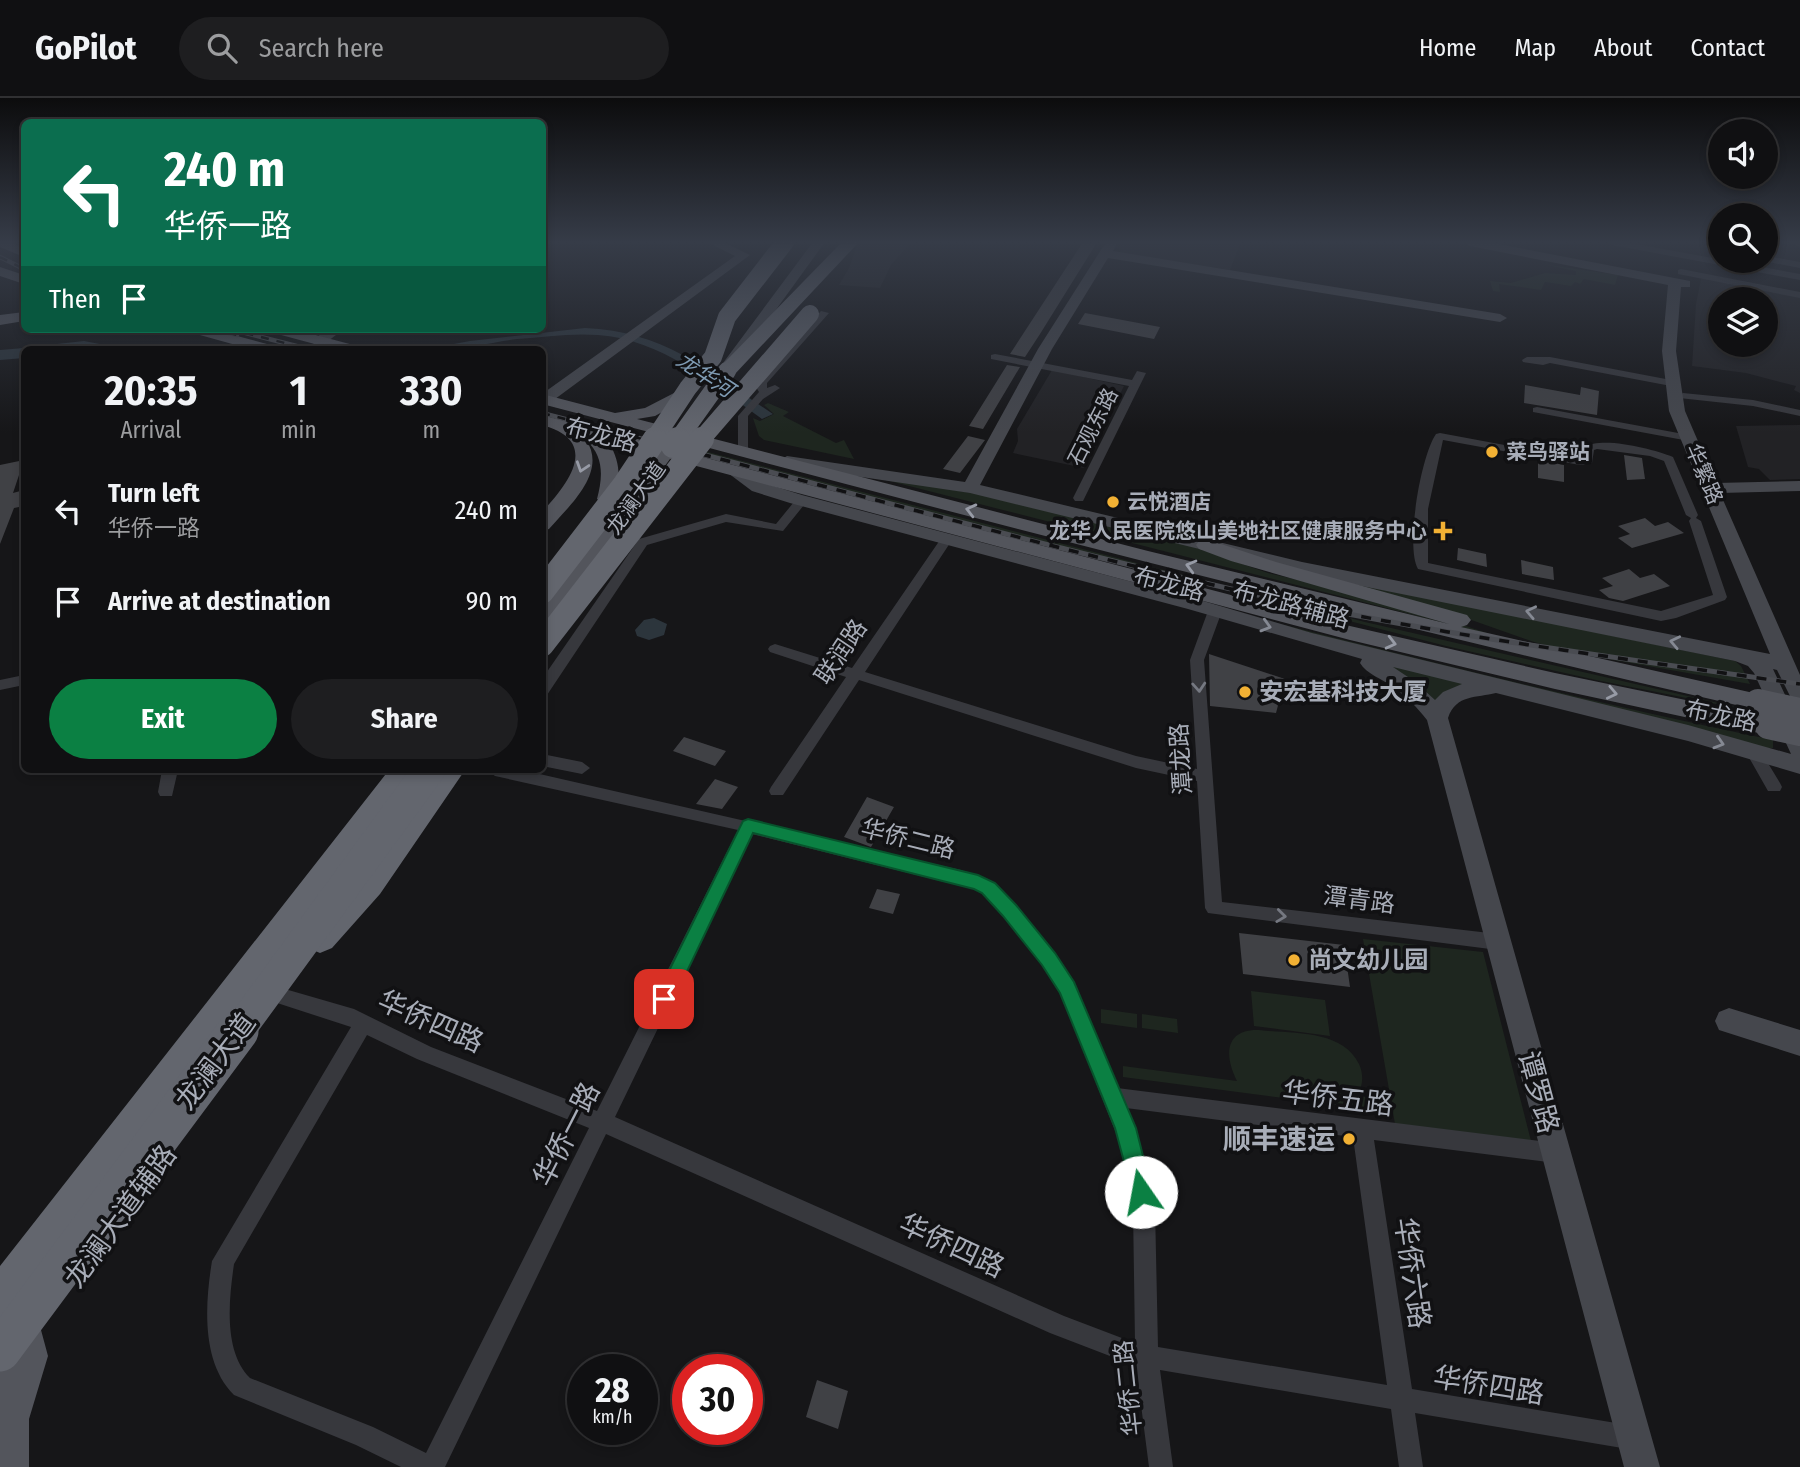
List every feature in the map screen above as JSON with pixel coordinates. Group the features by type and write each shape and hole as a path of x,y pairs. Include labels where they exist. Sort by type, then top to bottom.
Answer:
{"highway":[{"path":"709,359 727,306"},
{"path":"709,359 727,317 736,306"},
{"path":"546,557 627,449 709,359 773,306"},
{"path":"546,640 680,464 816,306"},
{"name":"龙澜大道","path":"546,608 709,359"},
{"name":"龙澜大道","path":"546,608 709,359"},
{"path":"313,946 369,884 427,773"},
{"name":"龙澜大道","path":"0,1300 427,773"},
{"name":"龙澜大道","path":"20,1340 427,773"}],"main road":[{"path":"625,342 674,306"},
{"path":"735,456 701,428 699,417 709,359 747,306"},
{"path":"546,575 606,499 679,393 763,306"},
{"path":"970,488 1037,364 1073,306"},
{"path":"1432,306 1500,318"},
{"name":"华繁路","path":"1675,306 1668,337 1671,383 1677,411 1790,649 1800,697"},
{"name":"华繁路","path":"1680,306 1679,356 1683,396 1715,488"},
{"path":"0,311 21,308"},
{"path":"0,320 21,318"},
{"path":"209,333 257,346"},
{"path":"290,333 339,346"},
{"path":"319,341 331,333"},
{"path":"603,415 623,416 649,412 679,393"},
{"name":"布龙路","path":"546,400 678,434 735,456 809,496 1099,566 1422,650 1800,733"},
{"name":"布龙路","path":"546,420 667,452 787,461 1327,602 1586,665 1800,711"},
{"path":"546,421 578,439 586,453 586,461 575,485 546,520"},
{"path":"581,429 598,439 609,460 611,483 606,499"},
{"path":"546,608 635,495 678,434"},
{"path":"635,495 649,484 735,456"},
{"name":"布龙路辅路","path":"787,461 970,488 1302,568 1480,601 1793,666"},
{"path":"809,496 830,474"},
{"path":"1715,488 1800,486"},
{"name":"布龙路辅路","path":"809,496 946,540 1311,639 1688,733 1755,754 1796,759"},
{"path":"1206,545 1277,571 1427,608 1586,665"},
{"path":"1099,566 1218,612"},
{"path":"1311,639 1354,655 1392,675 1418,694 1437,718"},
{"path":"1741,656 1755,661 1763,670 1796,759"},
{"path":"1437,718 1439,708 1454,695 1482,688 1511,689"},
{"name":"谭罗路","path":"1437,718 1642,1467"},
{"path":"0,1268 390,773"},
{"name":"龙澜大道辅路","path":"0,1382 20,1340 313,946"},
{"path":"1729,1021 1800,1043"},
{"path":"10,1467 9,1419 16,1393 20,1340"}],"street":[{"path":"735,456 746,411 765,394 761,387 762,382 785,360 824,313"},
{"path":"546,398 625,342"},
{"path":"995,357 1037,364"},
{"path":"1527,360 1550,360 1671,383"},
{"name":"石观东路","path":"1037,364 1139,378 1079,498"},
{"path":"1683,396 1753,403 1800,413"},
{"path":"678,434 704,399"},
{"path":"1537,410 1689,438"},
{"path":"1440,436 1580,462 1588,461 1588,449 1595,445 1661,455 1672,463 1693,518 1720,597 1667,616 1434,570 1423,566 1420,560 1422,509 1435,443 1440,436"},
{"path":"546,685 647,539 726,517 779,528 809,496"},
{"name":"联润路","path":"777,791 946,540"},
{"path":"546,611 593,619"},
{"name":"潭龙路","path":"1214,908 1197,660 1218,612"},
{"path":"775,649 1136,762 1205,776"},
{"path":"0,685 21,681"},
{"path":"1755,754 1774,787"},
{"path":"546,761 582,768"},
{"path":"166,792 169,773"},
{"name":"华侨二路","path":"509,773 748,826 961,877 989,888 1060,976 1113,1097 1130,1143 1143,1200 1147,1358 1161,1467"},
{"name":"华侨一路","path":"430,1467 604,1123 748,826"},
{"name":"潭青路","path":"1214,908 1498,942"},
{"name":"华侨四路","path":"278,995 346,1015 479,1075 604,1123 1058,1325 1147,1358 1634,1438"},
{"path":"363,1024 223,1261 219,1280 223,1353 229,1372 242,1387 364,1436 430,1467"},
{"name":"华侨五路","path":"1113,1097 1556,1153"},
{"name":"华侨六路","path":"1362,1129 1411,1467"}],"shaded area":[{"path":"1696,306 1708,306 1708,357 1778,357 1778,306 1800,306 1800,393 1794,390 1796,386 1746,373 1692,366"},
{"path":"1052,370 1124,386 1084,468 1013,453 1018,441 1017,429"},
{"path":"768,403 789,412 783,416 836,443 844,440 854,459 764,440 759,436 753,418 760,421 774,414 764,405"},
{"path":"1800,425 1800,479 1770,480 1759,469 1748,467 1736,426"},
{"path":"696,449 1365,622 1762,713 1596,680 1446,646 693,451"},
{"path":"866,475 994,497 1185,544 1268,573 1393,602 1496,636"},
{"path":"1284,568 1735,661 1741,666 1750,684 1574,653 1460,616"},
{"path":"1241,614 1573,696 1773,740 1773,748 1764,748 1359,646"},
{"path":"1389,664 1472,685 1436,704"},
{"path":"1363,939 1483,952 1531,1141 1395,1124"},
{"path":"1251,991 1325,1000 1330,1036 1254,1026"},
{"path":"1101,1009 1137,1014 1137,1028 1101,1023"},
{"path":"1142,1014 1177,1019 1178,1033 1142,1028"},
{"path":"1259,1030 1315,1035 1341,1044 1361,1068 1361,1088 1357,1096 1373,1098 1375,1110 1123,1077 1123,1066 1237,1081 1230,1063 1230,1046 1239,1034"}],"water":[{"path":"585,328 640,337 685,356 773,414 762,419 685,365 665,354 621,338 568,335 472,346 443,346"},
{"path":"654,618 667,624 664,635 649,640 637,636 635,630 644,620"}],"building":[{"path":"1041,306 1057,306 1025,357 1010,354"},
{"path":"1085,313 1160,327 1154,339 1078,324"},
{"path":"1007,365 1020,367 983,429 969,426"},
{"path":"1525,385 1580,395 1581,387 1599,391 1597,415 1524,403"},
{"path":"968,436 985,440 960,473 943,469"},
{"path":"1624,455 1642,458 1645,479 1627,480"},
{"path":"1538,460 1564,465 1564,482 1538,478"},
{"path":"21,461 13,493 21,491 21,507 14,508 0,544 0,465"},
{"path":"1645,518 1655,526 1668,522 1684,533 1632,548 1618,538 1630,534 1618,526"},
{"path":"1458,548 1486,554 1487,567 1457,560"},
{"path":"1521,560 1553,567 1554,580 1522,574"},
{"path":"1629,569 1640,578 1654,574 1670,586 1623,601 1609,598 1599,590 1613,586 1602,578"},
{"name":"安宏基科技大厦","path":"1209,654 1285,679 1276,713 1210,706"},
{"path":"684,737 726,751 715,766 673,751"},
{"path":"715,779 738,787 722,809 696,804"},
{"path":"867,797 894,807 871,847 844,837"},
{"path":"877,889 900,894 893,914 869,908"},
{"name":"尚文幼儿园","path":"1239,933 1344,945 1350,987 1243,974"},
{"path":"817,1380 848,1391 838,1429 806,1417"}],"waterway":[{"name":"龙华河","path":"0,355 21,353"}],"railway":[{"path":"229,333 237,335"},
{"path":"246,333 296,346"},
{"path":"546,414 650,441"},
{"path":"643,439 1046,544 1289,602 1480,637 1800,684"}],"place":[{"name":"菜鸟驿站","path":"1492,452"},
{"name":"云悦酒店","path":"1113,502"},
{"name":"龙华人民医院悠山美地社区健康服务中心","path":"1443,531"},
{"name":"安宏基科技大厦","path":"1245,692"},
{"name":"尚文幼儿园","path":"1294,960"},
{"name":"顺丰速运","path":"1349,1139"}],"route":[{"path":"664,999 748,826 978,882 989,888 1009,910 1049,959 1067,988 1126,1128 1141,1192"}]}
